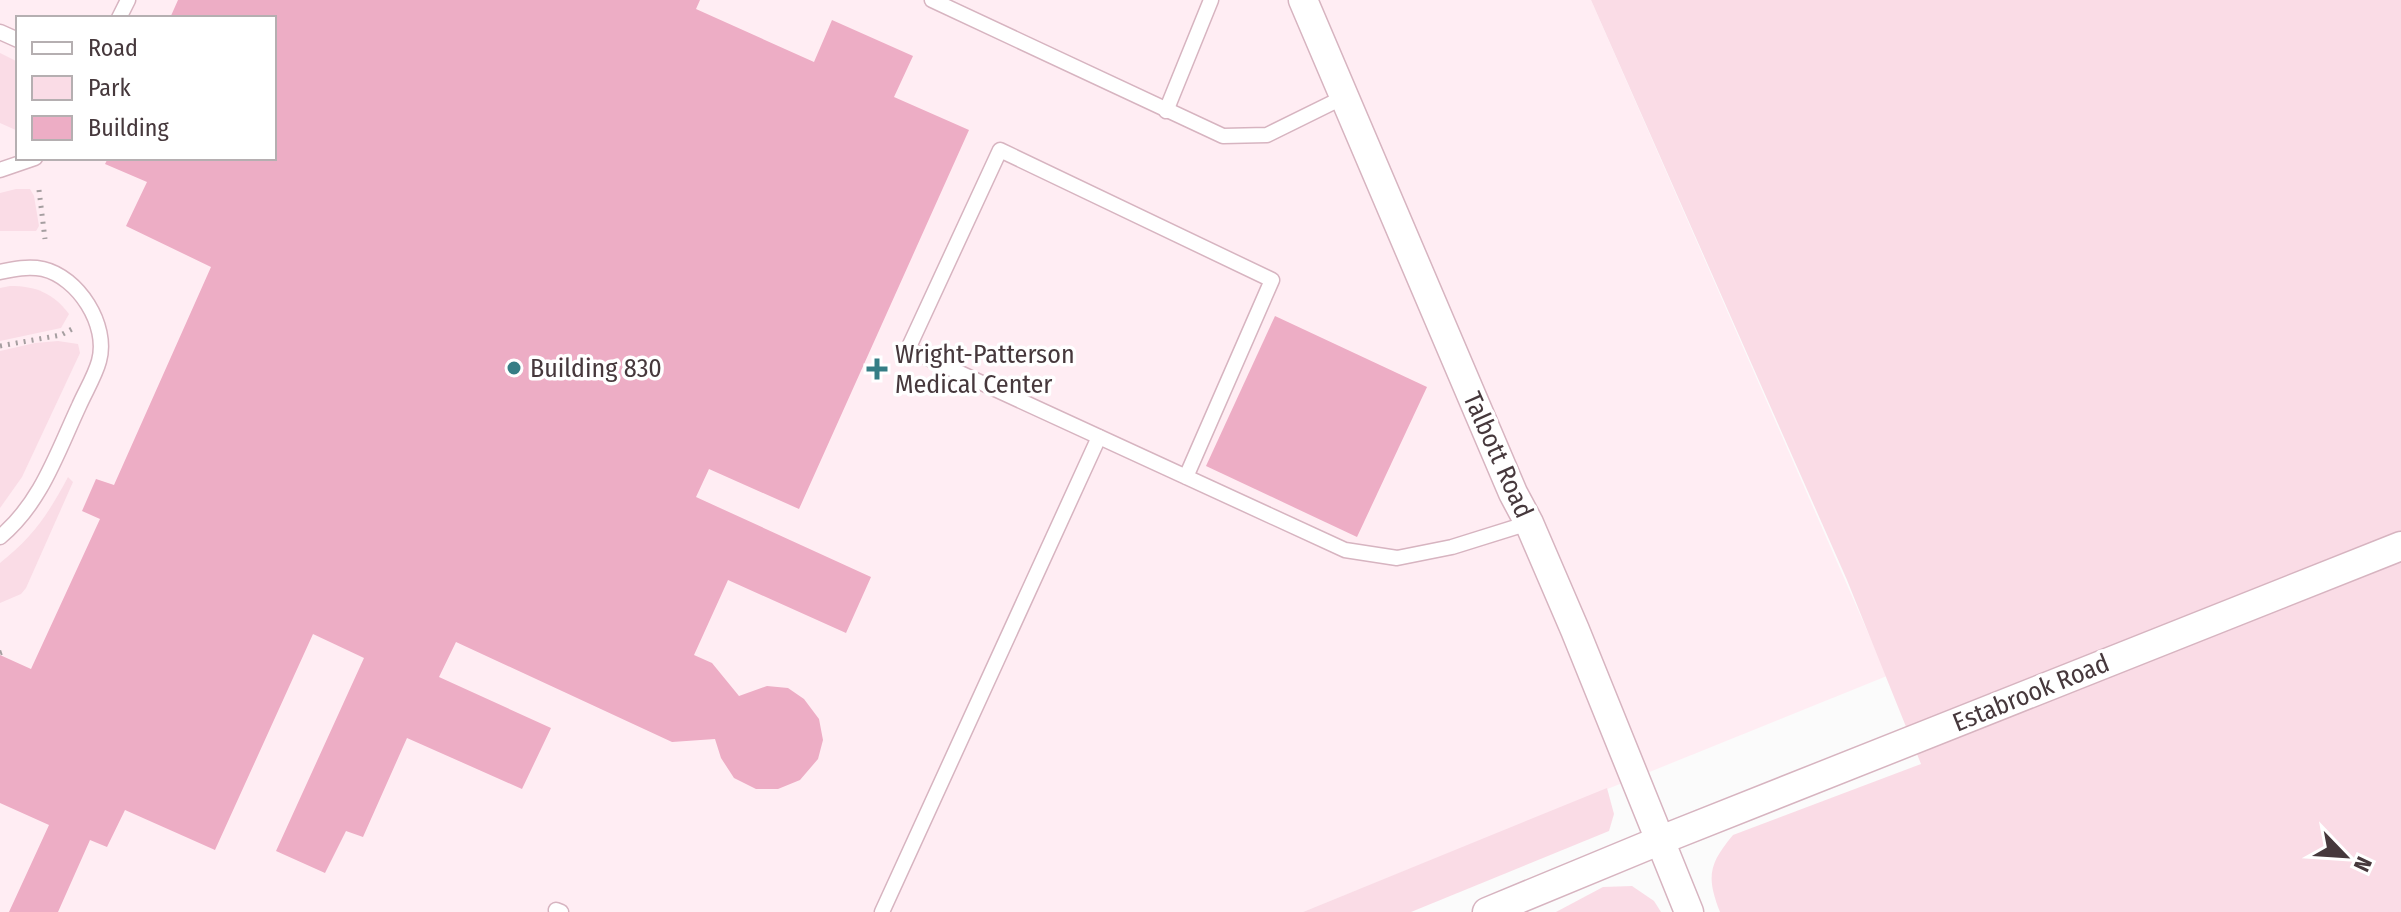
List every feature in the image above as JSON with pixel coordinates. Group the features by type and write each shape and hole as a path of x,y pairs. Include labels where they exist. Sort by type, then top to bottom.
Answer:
{"street":[{"name":"Talbott Road","path":"1303,0 1513,493 1529,523 1689,912"},
{"name":"Estabrook Road","path":"1487,912 2401,546"}],"lane":[{"path":"932,0 1223,136 1267,135 1344,97"},
{"path":"1166,111 1211,0"},
{"path":"1186,477 1272,280 1000,150 908,349 1099,437 1186,477 1345,550 1397,558 1452,547 1529,523"},
{"path":"0,170 29,160"},
{"path":"0,272 27,267 44,269 65,278 93,315 100,336 100,360 43,485 27,509 0,537"},
{"path":"882,912 1099,437"}],"path":[{"path":"39,190 45,239"},
{"path":"0,346 61,335 73,328"}],"shaded area":[{"name":"Wright-Patterson Medical Center","path":"0,0 1591,0 1887,676 1303,912 0,912"}],"green space":[{"path":"1591,0 2401,0 2401,912 1720,912 1713,889 1712,871 1719,854 1733,835 1921,764 1847,580"},
{"path":"0,53 16,61 16,130 0,123"},
{"path":"30,189 34,196 39,226 36,231 0,231 0,193"},
{"path":"0,288 36,289 57,301 69,314 61,328 0,341"},
{"path":"58,341 78,344 80,353 22,477 0,508 0,351"},
{"path":"68,477 73,482 26,588 21,594 0,603 0,563 39,524"},
{"path":"1607,788 1614,814 1609,831 1411,912 1303,912"},
{"path":"1632,886 1654,901 1661,912 1556,912 1603,887"}],"building":[{"name":"Building 830","path":"178,0 700,0 696,9 814,62 832,20 913,56 894,97 969,130 799,509 709,469 696,497 871,577 846,633 728,580 694,655 712,663 739,696 767,686 788,688 804,699 819,719 823,740 818,759 800,780 778,789 756,789 734,778 721,758 715,739 672,742 456,642 439,677 551,728 522,789 407,738 363,837 346,831 325,873 276,851 364,658 313,634 215,850 125,810 107,847 90,840 58,912 9,912 49,825 0,803 0,655 31,669 100,519 82,511 96,479 114,485 211,267 126,226 147,182 105,164 107,160 276,160 276,16 171,16"},
{"path":"1275,316 1427,387 1357,537 1206,466"}],"place":[{"name":"Building 830","path":"514,368"},
{"name":"Wright-Patterson Medical Center","path":"877,369"}]}
